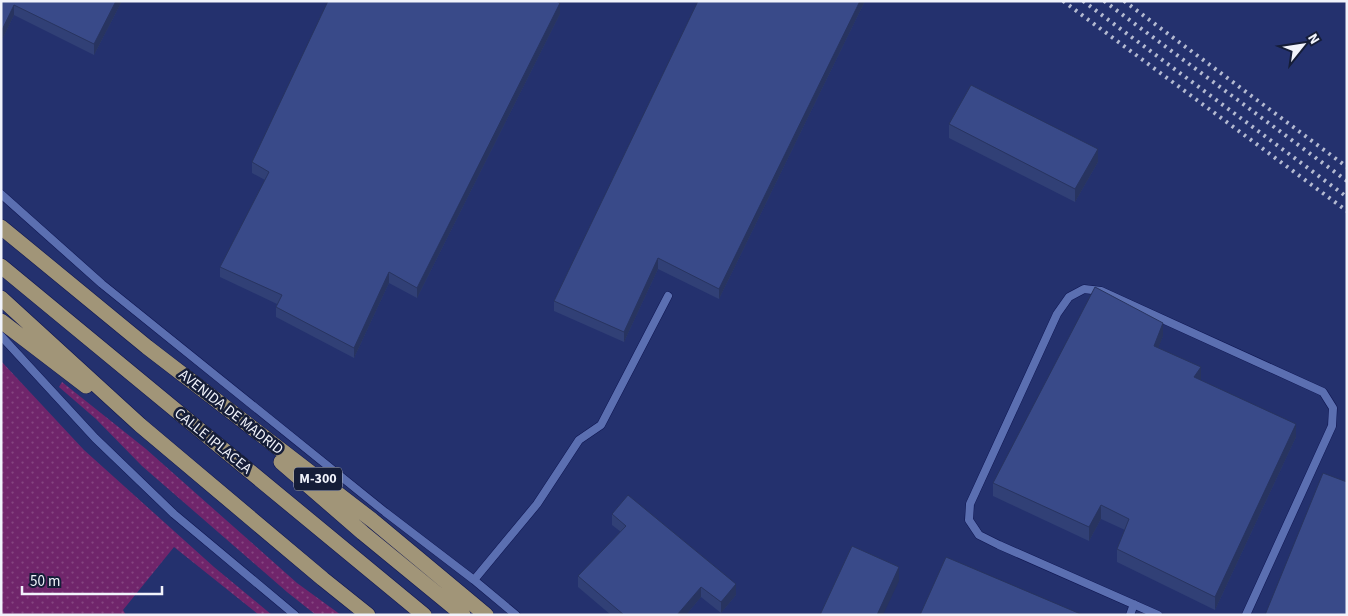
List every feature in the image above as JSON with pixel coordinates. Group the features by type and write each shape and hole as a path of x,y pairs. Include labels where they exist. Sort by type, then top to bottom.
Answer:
{"main road":[{"name":"AVENIDA DE MADRID","path":"1,227 147,348 372,520 486,615"},
{"name":"CALLE IPLACEA","path":"1,266 424,615"},
{"path":"1,298 140,425 368,615"},
{"path":"1,321 68,374 140,425"},
{"name":"CALLE IPLACEA","path":"147,348 363,533 463,615"}],"lane":[{"path":"1,194 110,290 377,506 474,580 516,615"},
{"path":"1158,615 999,545 980,535 969,520 970,504 1058,314 1070,297 1084,289 1101,291 1323,392 1333,408 1332,426 1246,615"},
{"path":"474,580 537,504 580,440 601,425 668,296"},
{"path":"1,336 95,438 174,514 295,615"},
{"path":"1130,615 1134,604"}],"shaded area":[{"path":"1,361 84,450 214,567 272,615 259,615 174,547 123,610 126,615 1,615"},
{"path":"62,382 146,449 297,583 341,615 316,615 287,592 142,466 96,419 59,387"}],"building":[{"path":"1,1 116,1 94,44 14,5 1,32"},
{"path":"328,1 556,1 560,3 417,288 389,272 354,348 276,307 282,295 220,267 269,172 252,162"},
{"path":"698,1 860,1 719,289 658,258 624,332 554,301"},
{"path":"971,85 1098,149 1075,189 949,124"},
{"path":"1095,287 1163,323 1154,346 1201,367 1194,377 1296,424 1215,597 1117,549 1129,519 1101,505 1089,527 993,483"},
{"path":"1323,473 1347,482 1347,615 1265,615"},
{"path":"628,495 736,584 721,602 701,587 677,615 624,615 578,576 626,526 612,514"},
{"path":"852,546 899,567 877,615 820,615"},
{"path":"946,557 1083,615 920,615"}],"railway":[{"path":"1063,1 1347,211"},
{"path":"1083,1 1347,197"},
{"path":"1104,1 1347,181"},
{"path":"1124,1 1347,167"}]}
